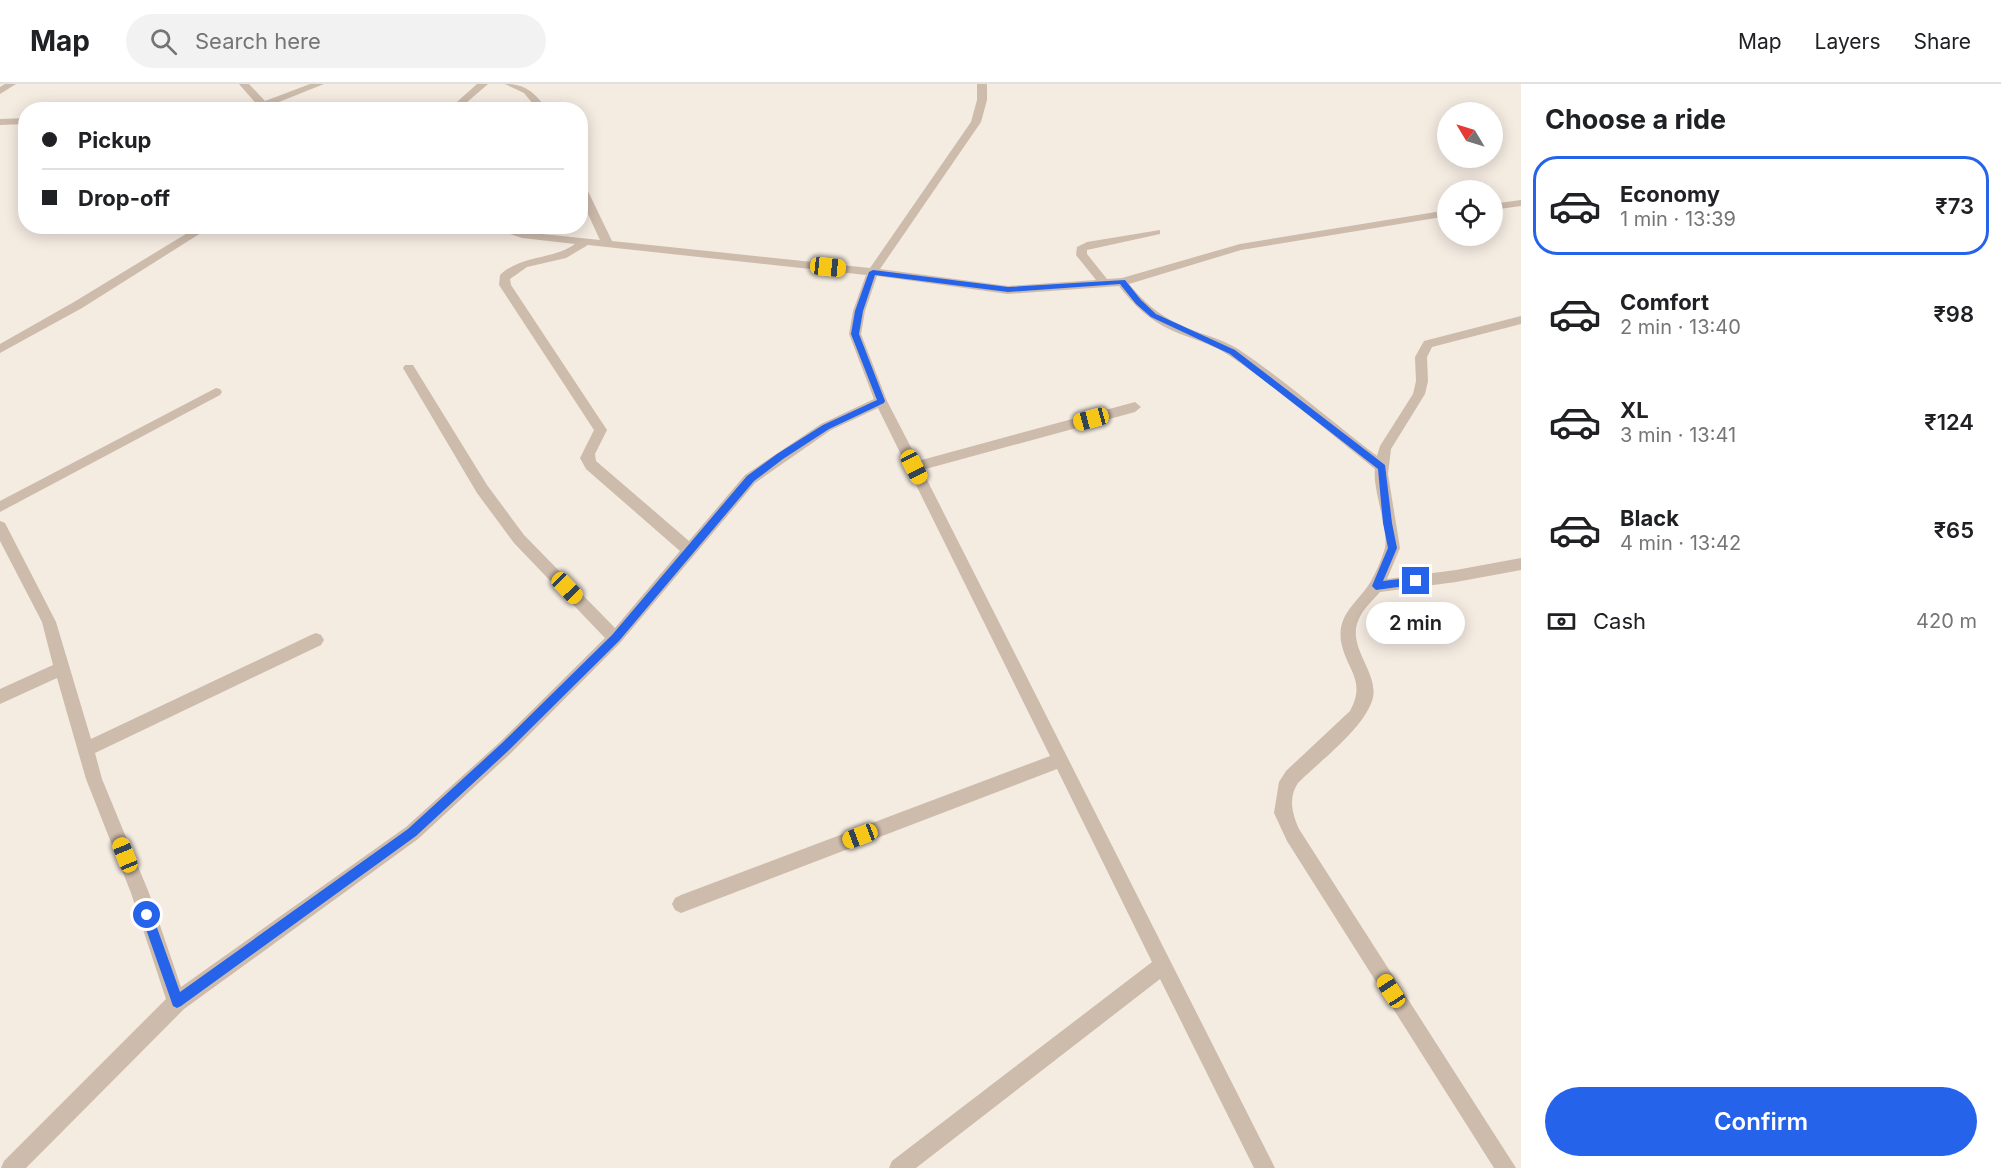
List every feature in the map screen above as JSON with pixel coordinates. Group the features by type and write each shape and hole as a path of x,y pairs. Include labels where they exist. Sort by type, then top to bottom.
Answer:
{"street":[{"path":"0,91 11,84"},
{"path":"244,84 260,102"},
{"path":"277,102 320,84"},
{"path":"462,102 483,84"},
{"path":"510,84 527,91 537,102"},
{"path":"982,84 982,100 976,122 873,272 859,311 855,334 881,401 1265,1168"},
{"path":"0,122 18,121"},
{"path":"588,202 607,243"},
{"path":"1503,205 1521,203"},
{"path":"688,549 591,465 587,458 589,451 601,437 601,429 505,285 504,278 510,271 521,265 578,247 607,243 873,272 1008,290 1122,282 1240,247 1437,215"},
{"path":"1104,282 1082,255 1081,249 1087,245 1156,232"},
{"path":"0,349 78,305 194,234"},
{"path":"519,234 578,247"},
{"path":"1122,282 1138,302 1154,316 1233,352 1382,468"},
{"path":"1506,1168 1340,913 1293,835 1283,813 1285,788 1292,777 1356,716 1365,699 1365,683 1349,642 1349,624 1356,609 1376,586 1393,548 1387,523 1381,474 1385,449 1419,394 1422,381 1420,357 1428,344 1521,320"},
{"path":"409,368 482,489 519,539 615,638"},
{"path":"0,507 216,392"},
{"path":"11,1168 177,1002 412,832 504,748 615,638 688,549 758,473 826,427 881,401"},
{"path":"914,467 1136,407"},
{"path":"0,526 49,622 94,779 140,893 177,1002"},
{"path":"1376,586 1456,576 1521,564"},
{"path":"85,750 316,640"},
{"path":"0,697 62,668"},
{"path":"681,904 1061,760"},
{"path":"900,1168 1163,965"}],"route":[{"path":"147,915 177,1002 412,832 504,748 615,638 688,549 750,479 826,427 881,401 855,334 859,311 873,272 1008,290 1122,282 1138,302 1154,316 1233,352 1382,468 1387,523 1393,548 1376,586 1416,581"}]}
